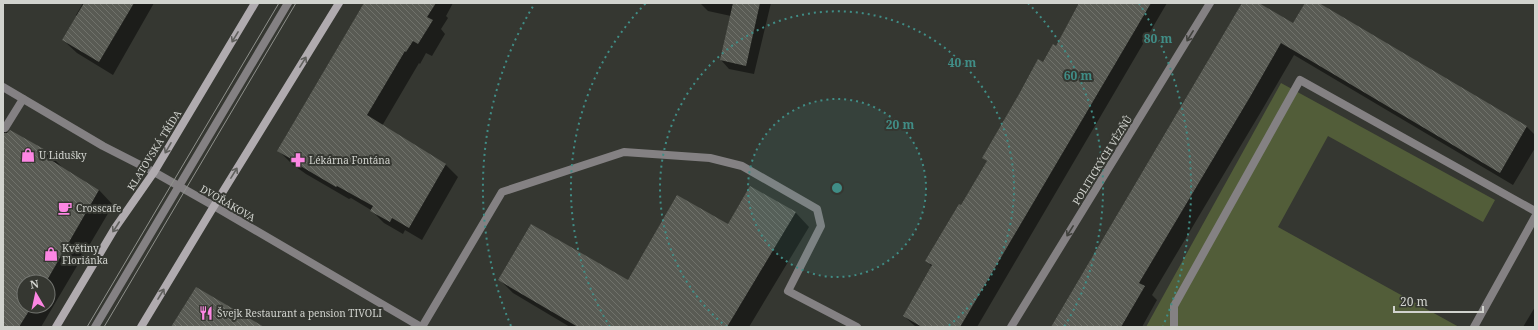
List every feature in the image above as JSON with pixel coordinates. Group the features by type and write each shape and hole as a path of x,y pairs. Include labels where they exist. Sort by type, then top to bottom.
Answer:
{"main road":[{"name":"KLATOVSKÁ TŘÍDA","path":"56,327 115,228 154,172 254,3"},
{"path":"141,327 339,3"}],"street":[{"path":"95,327 288,3"},
{"name":"POLITICKÝCH VĚZŇŮ","path":"1011,327 1210,3"},
{"path":"1174,327 1174,306 1300,80 1535,211"},
{"name":"DVOŘÁKOVA","path":"3,87 103,146 154,172 178,187 214,206 422,327"},
{"path":"5,128 23,99"},
{"path":"422,327 502,192 624,152 710,158 742,166 816,209 821,226 788,290 857,327"},
{"path":"1474,327 1535,217"}],"green space":[{"path":"1281,83 1495,200 1483,222 1328,136 1278,227 1459,327 1146,327"}],"building":[{"path":"84,3 134,3 99,62 62,40"},
{"path":"364,3 436,3 427,17 433,20 418,44 413,41 406,52 405,51 367,115 446,164 409,228 392,218 390,222 370,211 373,206 337,186 336,187 277,151"},
{"path":"733,3 760,3 746,66 720,60"},
{"path":"1079,3 1151,3 960,327 922,327 903,316 932,265 925,261 987,161 982,158 1038,59 1043,62 1053,44 1056,46"},
{"path":"1242,3 1259,3 1293,23 1305,3 1319,3 1527,126 1500,173 1281,43 1139,283 1145,286 1121,327 1051,327"},
{"path":"10,130 49,152 46,157 99,190 51,274 16,274 16,314 27,314 19,327 3,327 3,133 7,133"},
{"path":"750,186 796,212 727,327 578,327 498,280 531,224 628,280 677,195 728,224"},
{"path":"196,287 264,327 171,327"}],"tram line":[{"path":"87,327 279,3"},
{"path":"104,327 296,3"}],"place":[{"name":"U Lidušky","path":"28,155"},
{"name":"Lékárna Fontána","path":"298,160"},
{"name":"Crosscafe","path":"65,208"},
{"name":"Květiny Floriánka","path":"51,254"},
{"name":"Švejk Restaurant a pension TIVOLI","path":"206,313"}]}
